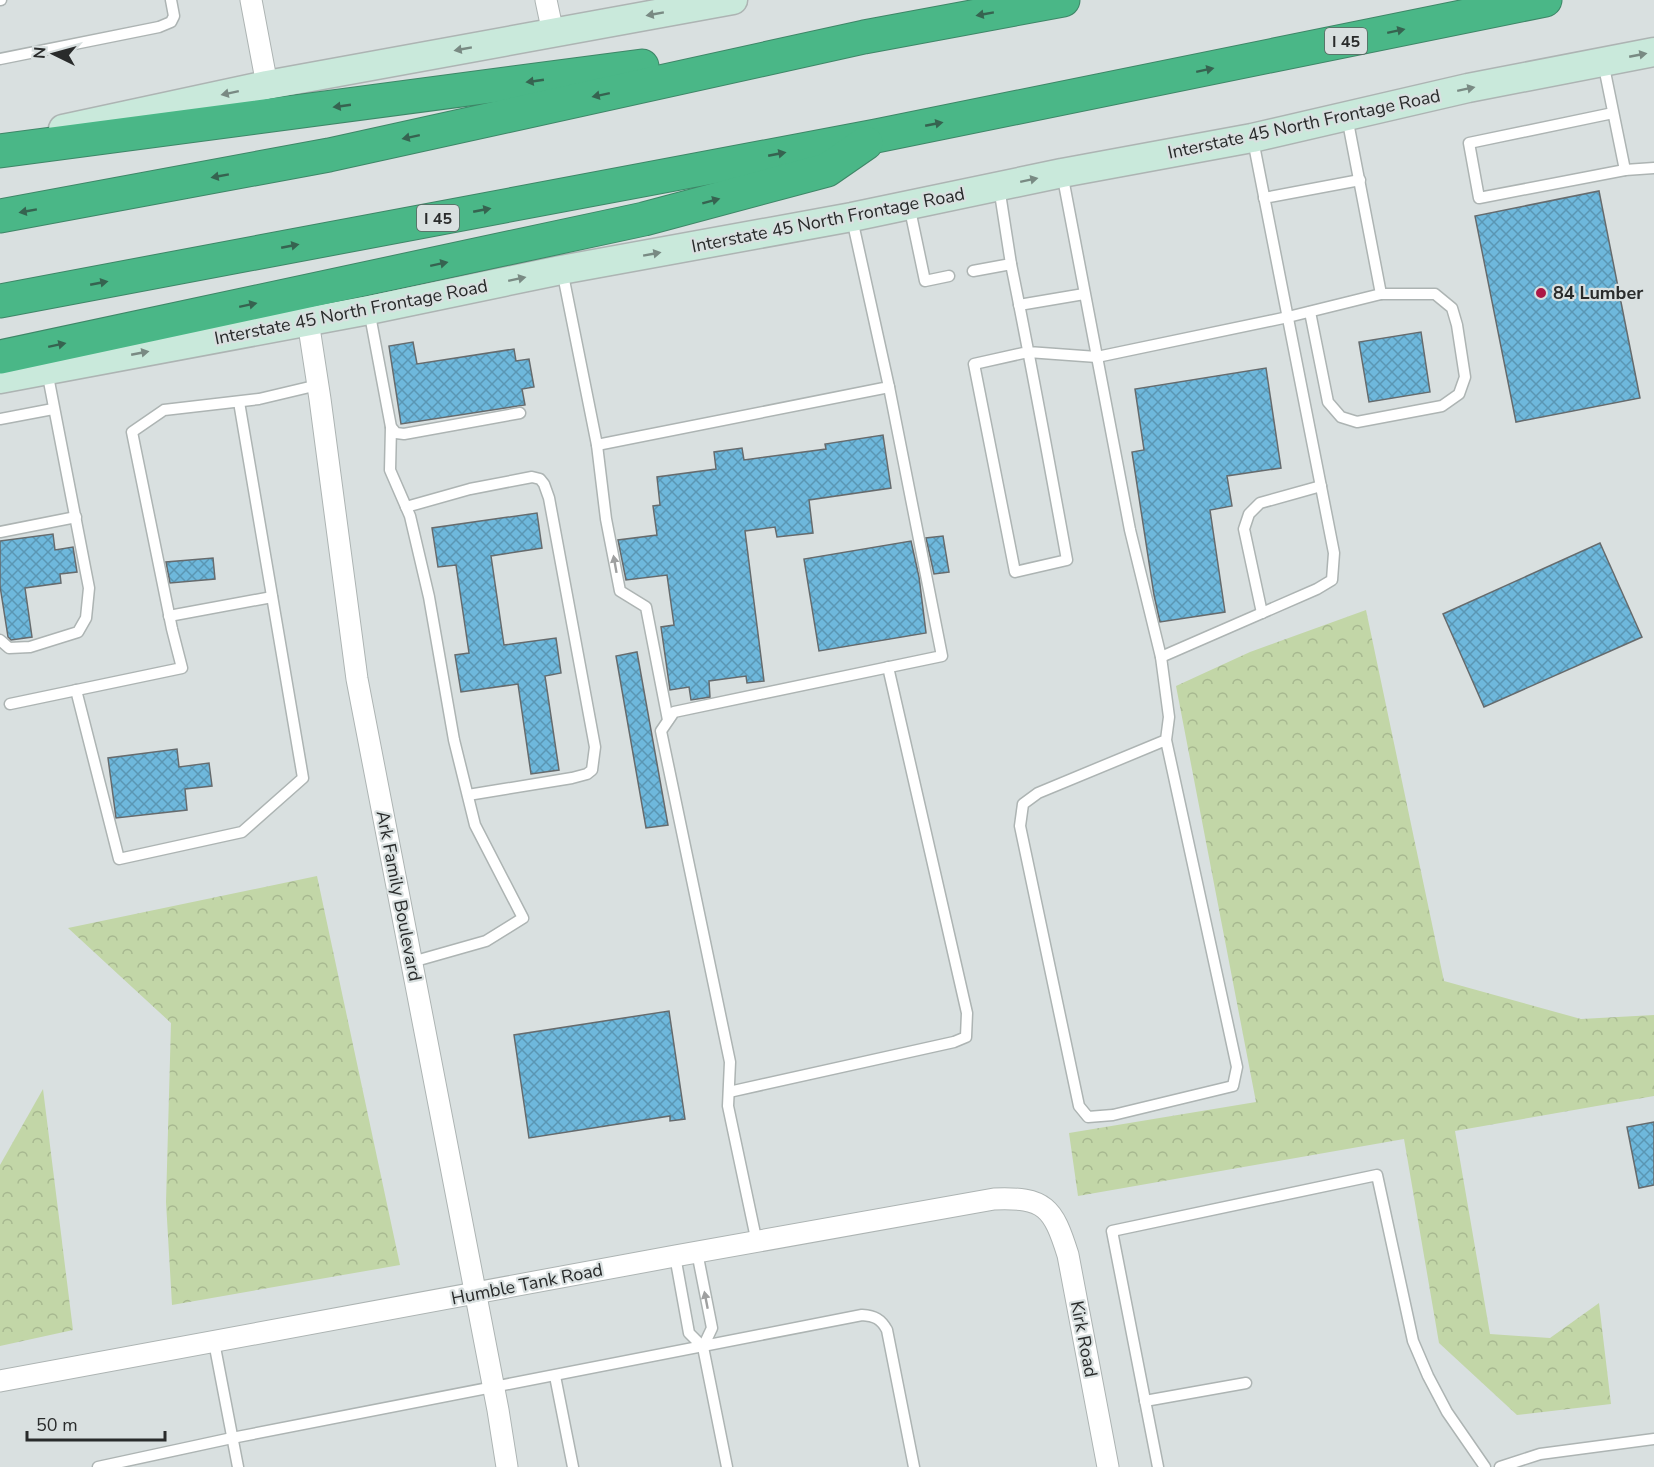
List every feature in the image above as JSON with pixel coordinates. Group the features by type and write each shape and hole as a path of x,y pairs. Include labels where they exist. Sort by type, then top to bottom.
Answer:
{"highway":[{"path":"0,216 329,156 864,37 1063,0"},
{"name":"I 45","path":"0,301 876,136 1545,0"},
{"path":"0,151 864,37"},
{"path":"0,357 644,219 827,170 876,136"}],"main road":[{"path":"0,143 267,85 733,0"},
{"name":"Interstate 45 North Frontage Road","path":"0,379 369,310 561,270 852,218 1062,173 1252,138 1468,88 1654,52"}],"street":[{"path":"251,0 267,85"},
{"path":"546,0 553,33"},
{"name":"Ark Family Boulevard","path":"308,321 357,679 507,1467"},
{"name":"Humble Tank Road","path":"0,1382 994,1199 1018,1198 1037,1202 1051,1213"},
{"name":"Kirk Road","path":"1051,1213 1063,1237 1068,1255 1108,1467"}],"lane":[{"path":"0,59 159,27 171,22 174,16 171,0"},
{"path":"1603,62 1624,170"},
{"path":"1613,113 1469,143 1479,198 1624,170 1654,168"},
{"path":"1347,117 1381,294"},
{"path":"1161,657 1317,589 1332,580 1334,553 1252,138"},
{"path":"1062,173 1130,530 1161,657 1169,717 1166,740 1237,1067 1233,1086 1113,1114 1088,1117 1079,1106 1020,826 1023,804 1038,794 1166,740"},
{"path":"1264,198 1360,180"},
{"path":"999,186 1011,264 1028,352 1067,560 1015,572 974,364 1028,352 1097,357 1288,317 1381,294 1435,294 1452,308 1457,325 1465,377 1459,394 1442,406 1357,422 1341,417 1328,402 1310,312"},
{"path":"909,205 925,281 949,276"},
{"path":"758,1243 728,1106 730,1062 661,731 674,712 942,656 889,387 852,218"},
{"path":"973,271 1011,264"},
{"path":"561,270 597,445 606,519 620,591 646,608 669,720"},
{"path":"1019,305 1084,294"},
{"path":"369,310 391,427 390,470 410,516 429,597 454,740 475,825 524,918 486,941 412,962"},
{"path":"0,640 9,648 30,647 78,632 86,618 89,588 46,370"},
{"path":"10,704 182,668 169,616 132,432 164,410 259,399 318,385"},
{"path":"597,445 889,387"},
{"path":"76,690 119,859 242,832 303,778 239,402"},
{"path":"0,419 53,409"},
{"path":"391,427 396,433 404,434 520,413"},
{"path":"406,507 470,489 532,477 544,483 549,498 595,747 592,770 587,774 572,778 468,795"},
{"path":"1262,613 1244,529 1250,514 1260,503 1321,486"},
{"path":"0,532 76,518"},
{"path":"169,616 272,597"},
{"path":"729,1092 954,1042 966,1037 967,1013 888,667"},
{"path":"1158,1467 1112,1231 1377,1175 1413,1341 1447,1412 1485,1467"},
{"path":"697,1252 712,1328 703,1347"},
{"path":"675,1256 689,1333 703,1347 727,1467"},
{"path":"98,1467 232,1438 862,1315 872,1316 882,1321 887,1330 914,1467"},
{"path":"214,1342 238,1467"},
{"path":"555,1376 573,1467"},
{"path":"1145,1401 1246,1383"},
{"path":"1500,1467 1540,1454 1654,1439"}],"green space":[{"path":"1366,610 1444,981 1581,1019 1654,1015 1654,1096 1455,1131 1490,1334 1550,1338 1599,1303 1611,1404 1517,1415 1439,1343 1404,1139 1078,1196 1069,1133 1256,1102 1176,686 1250,652"},
{"path":"317,876 400,1265 172,1305 166,1202 171,1023 68,928"},
{"path":"43,1089 73,1330 0,1346 0,1165"}],"building":[{"path":"1599,191 1640,398 1516,422 1475,216"},
{"path":"1421,332 1430,392 1369,402 1359,342"},
{"path":"413,342 417,364 514,349 516,361 529,359 534,387 522,389 525,405 401,424 389,346"},
{"path":"1266,368 1281,468 1227,476 1232,506 1210,510 1225,612 1160,622 1132,452 1144,450 1135,389"},
{"path":"883,435 891,488 809,500 813,533 777,537 775,527 745,531 764,681 747,683 746,676 709,681 710,697 691,700 689,687 670,690 661,627 674,625 667,575 626,580 618,540 657,535 653,506 660,505 657,477 716,469 714,452 742,448 744,460 826,449 825,444"},
{"path":"537,513 542,548 491,556 504,645 556,638 561,673 545,676 559,770 531,774 518,684 461,692 455,655 469,653 456,565 438,567 432,528"},
{"path":"53,534 55,550 73,547 77,572 60,574 61,583 25,588 32,637 11,640 8,637 0,586 0,541"},
{"path":"943,536 949,572 934,574 926,538"},
{"path":"911,541 919,577 926,633 819,651 804,559"},
{"path":"1600,543 1642,637 1484,707 1443,614"},
{"path":"213,558 215,579 170,583 166,562"},
{"path":"637,652 668,825 646,828 616,656"},
{"path":"177,749 179,767 209,763 212,786 185,789 187,810 116,818 108,758"},
{"path":"669,1011 685,1119 670,1121 670,1116 529,1138 514,1035"},
{"path":"1654,1122 1654,1185 1639,1188 1627,1127"}],"place":[{"name":"84 Lumber","path":"1541,293"}]}
